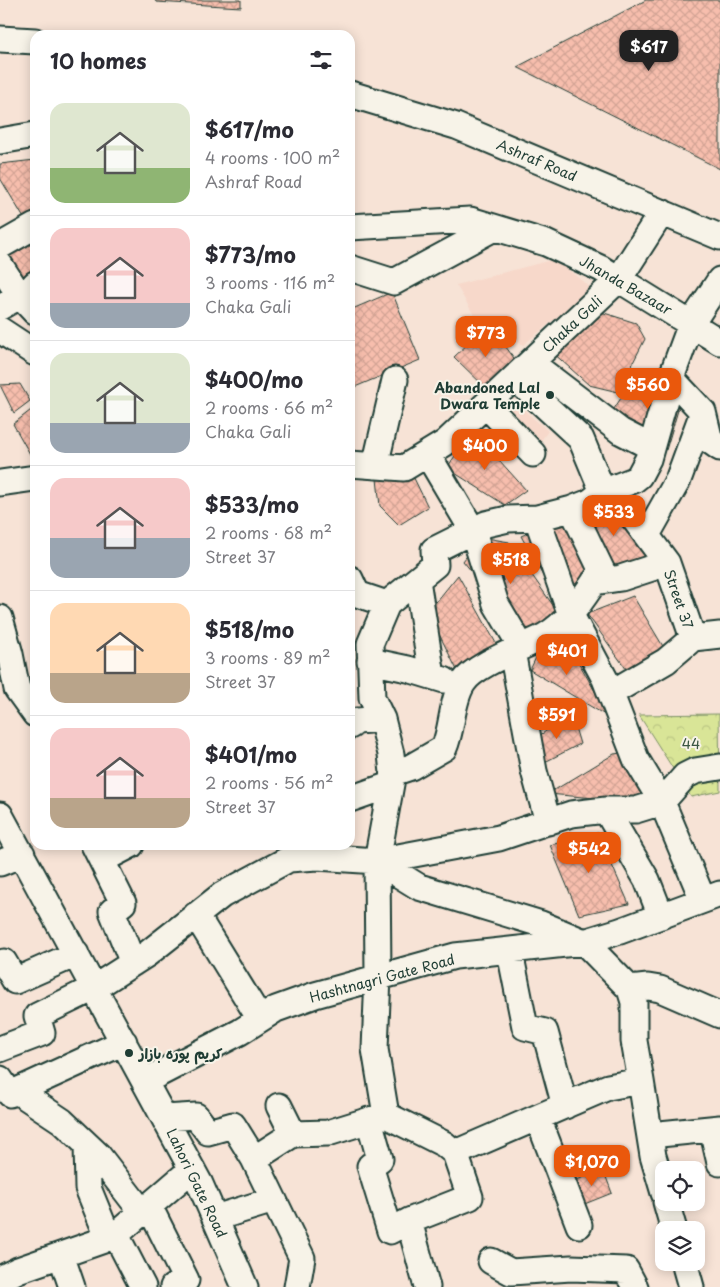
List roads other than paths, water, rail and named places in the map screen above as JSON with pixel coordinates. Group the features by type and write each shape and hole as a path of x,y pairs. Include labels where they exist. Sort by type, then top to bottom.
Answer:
{"street":[{"path":"0,39 30,41"},
{"name":"Ashraf Road","path":"355,96 456,126 720,237"},
{"path":"0,141 30,136"},
{"name":"Chaka Gali","path":"355,464 404,468 445,444 619,279 662,212"},
{"name":"Jhanda Bazaar","path":"355,227 470,220 546,243 619,279 720,342"},
{"path":"355,270 394,282 494,228"},
{"path":"0,246 30,229"},
{"path":"0,265 22,300"},
{"path":"254,1159 293,1134 328,1132 377,1117 444,1144 454,1153 470,1197 409,1221 390,1231 370,1166 380,1159 377,1117 375,1049 378,976 377,861 391,779 391,754 382,718 372,698 363,660 387,604 434,566 434,550 486,524 508,518 537,518 572,510 590,502 603,492 639,476 651,448 671,378 691,324 720,280"},
{"path":"0,330 30,350"},
{"path":"523,370 620,431 651,448"},
{"name":"Street 37","path":"523,370 582,440 603,492 614,504 632,516 667,563 693,638"},
{"path":"671,378 703,412 710,441 720,448"},
{"path":"375,466 395,380"},
{"path":"486,406 533,454"},
{"path":"647,535 678,480 703,412"},
{"path":"428,455 473,531 496,604 517,648 530,752 548,822"},
{"path":"0,483 30,479"},
{"path":"355,797 391,779 444,748 461,689 471,673 517,648 546,635 571,615 602,570 572,510"},
{"path":"537,518 571,615 610,693 636,759 662,802 712,897"},
{"path":"594,582 620,578 667,563"},
{"path":"417,580 432,676"},
{"path":"355,590 357,594 387,604"},
{"path":"0,618 10,654 8,693 30,710"},
{"path":"610,693 666,661 693,638 720,636"},
{"path":"363,660 408,668 461,689"},
{"path":"355,722 382,718"},
{"path":"0,1049 42,1033 37,1016 94,988 133,963 196,915 285,852 318,858 377,861 499,838 571,814 606,810 636,810 662,802 685,776 720,767"},
{"path":"606,810 646,880 661,916"},
{"path":"0,815 11,859 76,954 145,1081"},
{"path":"110,850 98,853 123,903 112,910 133,963"},
{"path":"377,861 419,887 541,924 584,942 630,989 634,1002 634,1041 656,1161"},
{"name":"Hashtnagri Gate Road","path":"145,1081 276,1009 378,976 455,956 510,952 584,942 712,897"},
{"path":"196,915 260,1019"},
{"path":"510,952 525,1026 545,1032 566,1106"},
{"path":"0,964 4,962 14,981 76,954"},
{"path":"630,989 648,987 660,989 718,1011"},
{"path":"0,1110 16,1090 124,1042"},
{"name":"Lahori Gate Road","path":"145,1081 192,1169 245,1287"},
{"path":"454,1153 608,1087 641,1081"},
{"path":"16,1090 62,1121 98,1155 146,1209 186,1280 173,1287"},
{"path":"279,1106 293,1134"},
{"path":"165,1118 196,1116 208,1132 232,1125 254,1159 302,1258 297,1287"},
{"path":"538,1118 579,1225"},
{"path":"650,1135 716,1128 720,1163"},
{"path":"87,1145 88,1188 112,1235 143,1287"},
{"path":"0,1279 18,1270 112,1235 146,1209 192,1169"},
{"path":"215,1218 274,1200"},
{"path":"409,1221 427,1287"},
{"path":"55,1287 59,1255"},
{"path":"59,1255 72,1287"},
{"path":"506,1273 575,1277 626,1270 635,1287"},
{"path":"687,1271 691,1287"}],"place":[{"name":"Abandoned Lal Dwara Temple","path":"550,395"},
{"name":"کریم پورہ بازار","path":"129,1053"}],"park label":[{"name":"44","path":"691,743"}]}
